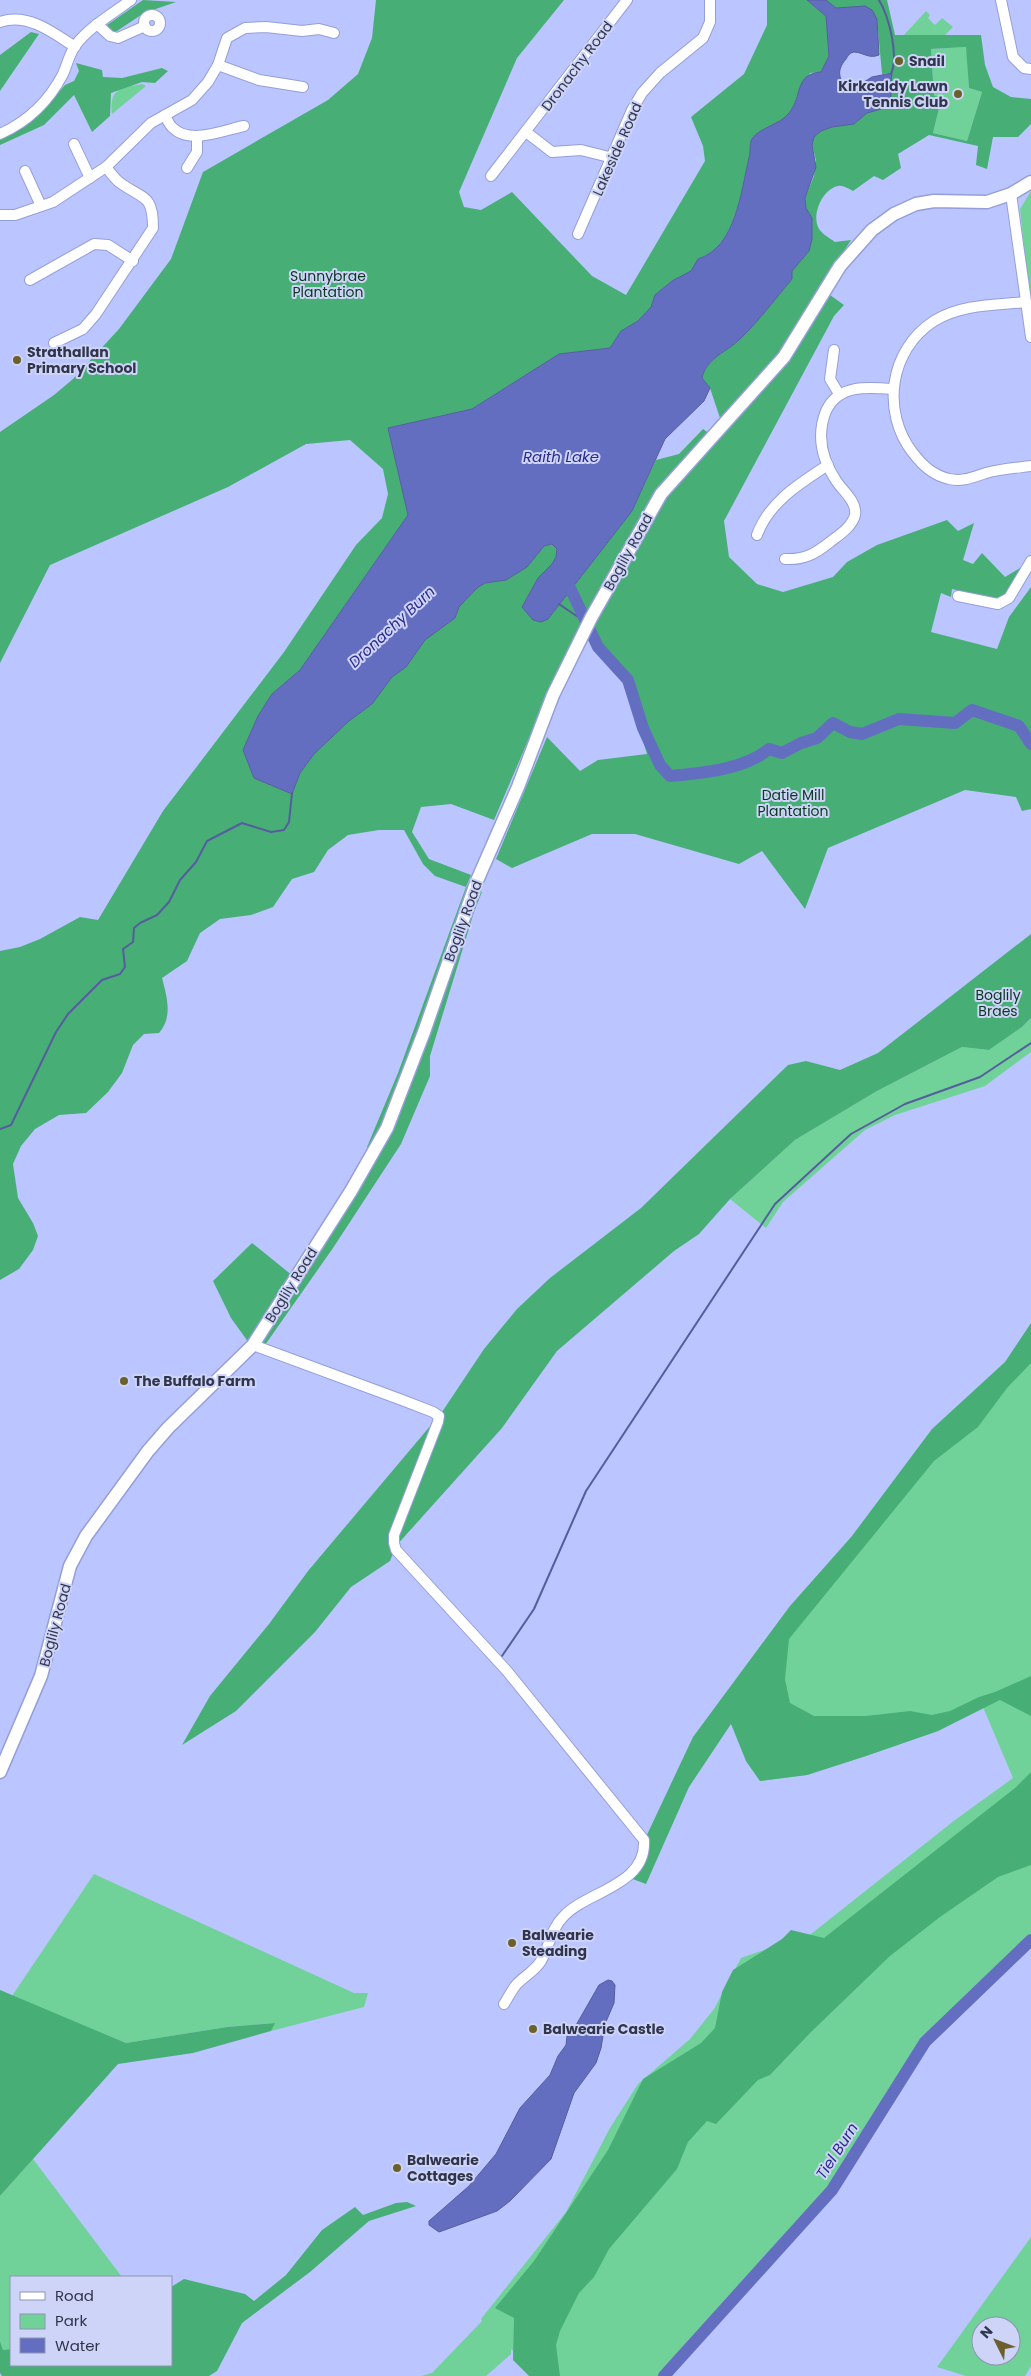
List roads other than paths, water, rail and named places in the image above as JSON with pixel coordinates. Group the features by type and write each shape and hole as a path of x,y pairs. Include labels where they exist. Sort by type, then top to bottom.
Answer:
{"main road":[{"name":"Boglily Road","path":"0,1772 41,1676 70,1566 77,1551 120,1489 168,1428 253,1345 351,1191 387,1128 424,1032 476,884 518,787 553,695 591,618 661,494 784,356 840,266 858,243 894,214 916,204 934,201 987,202 1011,194 1031,182"}],"street":[{"path":"0,134 28,117 48,98 55,88 75,46 97,24 131,0"},
{"name":"Dronachy Road","path":"491,176 627,0"},
{"name":"Lakeside Road","path":"578,234 613,158 621,134 642,93 660,73 703,38 710,22 710,0"},
{"path":"1001,0 1013,57 1024,68 1031,69"},
{"path":"0,22 24,20 44,26 75,46"},
{"path":"97,24 110,36 118,38 144,26"},
{"path":"0,215 15,215 53,202 106,167 151,124 192,100 208,82 218,65 227,38 245,28 266,27 302,31 320,29 334,33"},
{"path":"218,65 259,80 303,87"},
{"path":"165,115 172,128 182,135 197,136 244,126"},
{"path":"526,132 552,152 581,150 613,158"},
{"path":"187,168 197,152 197,136"},
{"path":"74,144 90,178"},
{"path":"54,343 83,329 96,314 133,261 153,228 153,212 146,196 118,181 106,167"},
{"path":"25,171 41,206"},
{"path":"1011,194 1031,338"},
{"path":"30,280 94,244 108,245 133,261"},
{"path":"1026,302 966,308 935,320 924,328 908,346 899,363 893,389 895,415 902,437 917,458 932,472 941,477 962,480 987,473 1031,466"},
{"path":"834,350 830,379 839,394"},
{"path":"785,559 798,559 814,554 847,529 855,514 853,501 837,482 828,465 820,442 820,430 827,409 839,394 864,387 893,389"},
{"path":"757,535 762,522 792,488 828,465"},
{"path":"958,596 998,604 1009,598 1031,561"},
{"path":"253,1345 402,1400 433,1412 438,1416 438,1422 394,1535 396,1550 507,1671 644,1840 644,1849 635,1868 622,1880 573,1908 562,1918 541,1961 532,1972 516,1984 504,2004"}],"water":[{"name":"Raith Lake","path":"807,0 826,0 836,8 865,6 872,10 877,19 879,55 869,56 855,52 848,55 841,68 840,76 848,92 872,77 892,73 890,103 881,109 867,113 854,124 832,127 821,131 814,137 812,145 816,167 805,198 806,208 812,218 812,239 809,251 792,271 792,279 754,325 735,344 708,365 702,378 710,388 704,401 665,439 632,511 548,619 541,622 533,620 522,607 538,578 552,564 556,557 557,549 552,544 544,546 527,567 506,580 485,583 477,588 459,607 455,618 425,640 406,667 392,677 372,704 349,721 314,754 300,773 292,794 254,778 243,750 258,716 272,694 300,670 408,515 388,428 472,409 559,354 610,348 621,331 638,321 651,307 655,295 672,281 691,271 698,259 711,253 721,243 735,216 750,156 752,139 789,113 803,81 812,74 821,72 829,56 826,16"},
{"path":"608,1980 612,1981 615,1985 614,2003 605,2024 601,2048 596,2063 574,2093 551,2159 510,2201 497,2211 439,2232 429,2225 429,2221 469,2186 496,2154 520,2108 550,2075 558,2056 566,2045 567,2036 571,2034 599,1985"}],"waterway":[{"path":"879,0 892,36 894,57 891,74"},
{"path":"570,588 598,647 628,680 643,728 660,765 670,776 708,772 735,766 747,762 769,749 782,753 801,743 817,738 833,723 850,732 862,734 899,719 955,723 972,710 1019,726 1031,744"},
{"path":"559,604 584,621"},
{"name":"Dronachy Burn","path":"0,1129 11,1125 56,1032 68,1014 102,980 120,974 125,967 123,949 133,942 134,928 157,915 169,902 180,880 196,862 207,841 242,823 271,832 284,830 289,822 292,793"},
{"path":"502,1656 534,1609 586,1491 775,1204 851,1134 905,1104 980,1077 1031,1043"},
{"name":"Tiel Burn","path":"664,2376 832,2190 925,2042 1031,1940"}],"place":[{"name":"Snail","path":"899,61"},
{"name":"Kirkcaldy Lawn Tennis Club","path":"958,94"},
{"name":"Strathallan Primary School","path":"17,360"},
{"name":"The Buffalo Farm","path":"124,1381"},
{"name":"Balwearie Steading","path":"512,1943"},
{"name":"Balwearie Castle","path":"533,2029"},
{"name":"Balwearie Cottages","path":"397,2168"}],"park label":[{"name":"Sunnybrae Plantation","path":"328,284"},
{"name":"Datie Mill Plantation","path":"793,804"},
{"name":"Boglily Braes","path":"998,1004"}]}
